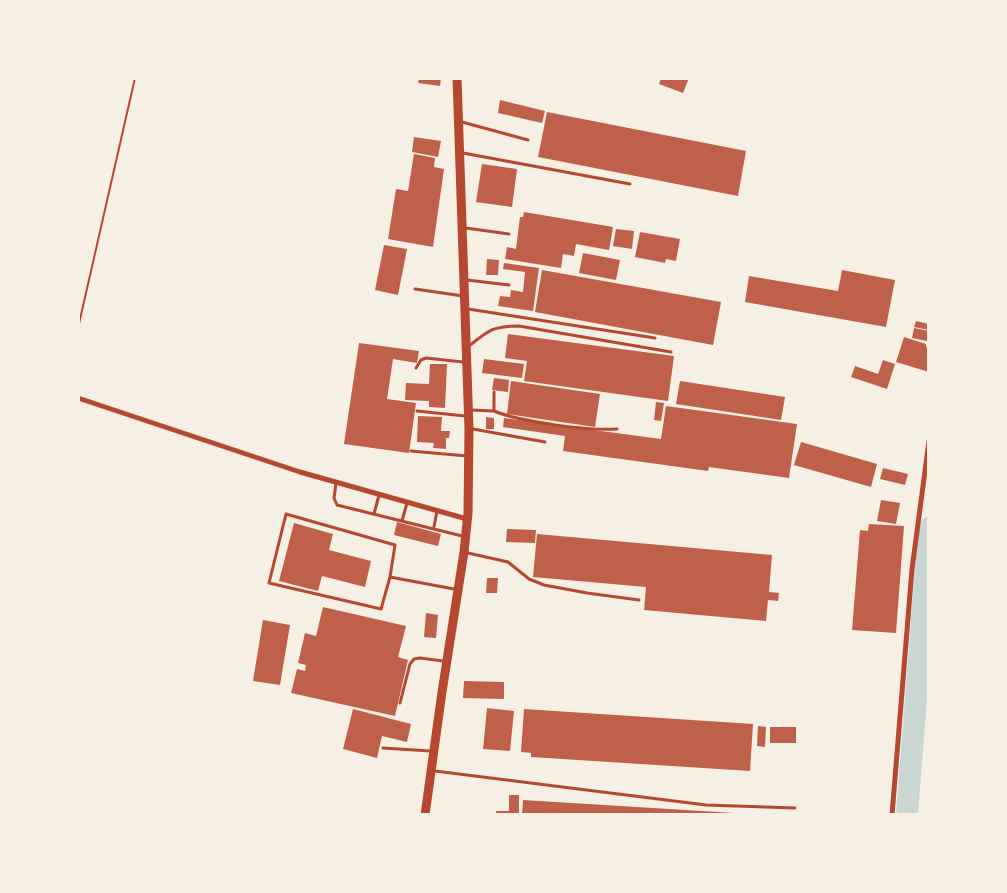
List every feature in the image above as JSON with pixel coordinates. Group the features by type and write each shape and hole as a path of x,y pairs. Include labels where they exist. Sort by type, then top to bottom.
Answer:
{"highway":[{"path":"425,815 467,519 469,429 457,78"}],"street":[{"path":"78,398 336,483 467,519"},
{"path":"892,815 912,569 929,441"}],"lane":[{"path":"458,122 528,140"},
{"path":"459,152 630,184"},
{"path":"462,227 509,234"},
{"path":"463,280 509,285"},
{"path":"415,289 464,297"},
{"path":"465,308 655,338"},
{"path":"466,349 491,329 519,326 671,352"},
{"path":"416,368 426,358 467,362"},
{"path":"494,392 494,411"},
{"path":"417,411 494,411 556,424 617,429"},
{"path":"469,429 545,442"},
{"path":"411,451 469,456"},
{"path":"336,483 334,498 337,505 466,537"},
{"path":"374,514 379,495"},
{"path":"402,521 407,503"},
{"path":"434,529 437,511"},
{"path":"286,514 395,545 390,577 381,609 269,583 286,514"},
{"path":"464,552 508,562 529,579 544,585 639,600"},
{"path":"390,577 458,590"},
{"path":"400,703 414,659 447,662"},
{"path":"383,748 434,751"},
{"path":"431,770 706,805 795,808"}],"path":[{"path":"78,328 135,78"}],"building":[{"path":"419,78 441,78 440,86 418,83"},
{"path":"661,78 689,78 683,93 659,84"},
{"path":"500,100 545,111 542,123 498,113"},
{"path":"547,112 746,151 738,196 538,157"},
{"path":"414,137 441,141 438,157 412,152"},
{"path":"414,154 435,158 434,167 444,169 433,247 388,239 396,189 408,191"},
{"path":"482,164 517,169 512,207 476,202"},
{"path":"524,212 613,227 609,250 576,244 574,256 563,254 561,268 505,259 507,247 516,249 520,217"},
{"path":"616,229 634,231 632,249 613,246"},
{"path":"640,232 680,239 676,261 666,259 665,263 635,257"},
{"path":"384,245 407,249 398,295 375,290"},
{"path":"583,253 620,260 616,280 579,273"},
{"path":"487,259 499,260 498,275 486,275"},
{"path":"504,263 539,268 533,311 498,306 500,296 510,297 511,290 523,292 525,272 503,269"},
{"path":"542,270 721,302 713,345 535,312"},
{"path":"842,270 895,280 886,327 745,302 749,276 838,291"},
{"path":"916,321 929,324 929,330 914,327"},
{"path":"914,328 929,331 927,341 912,338"},
{"path":"508,334 674,356 668,401 524,381 527,361 505,358"},
{"path":"904,337 926,344 926,348 929,341 929,372 896,362"},
{"path":"359,343 419,351 417,363 393,359 387,399 416,403 409,453 344,444"},
{"path":"484,359 524,364 522,378 482,373"},
{"path":"883,360 895,364 887,389 851,377 855,366 878,374"},
{"path":"430,364 447,364 445,408 429,407 429,401 405,400 406,383 429,384"},
{"path":"494,378 509,380 508,392 492,390"},
{"path":"511,381 600,394 595,427 507,414"},
{"path":"680,381 785,397 781,420 676,404"},
{"path":"656,402 664,403 661,421 654,420"},
{"path":"666,406 797,424 789,478 709,467 708,471 563,451 565,436 503,427 504,418 661,439"},
{"path":"418,416 442,417 441,431 450,431 446,449 433,448 434,443 417,442"},
{"path":"486,417 494,418 494,429 486,429"},
{"path":"801,442 877,464 871,487 794,465"},
{"path":"883,468 908,474 905,485 880,479"},
{"path":"881,500 900,503 896,524 877,521"},
{"path":"397,522 441,534 438,546 394,535"},
{"path":"294,523 333,534 329,550 371,561 365,587 322,576 318,591 279,581"},
{"path":"869,524 904,526 896,633 852,630 860,530 868,531"},
{"path":"507,529 536,530 535,543 506,542"},
{"path":"537,534 772,555 769,592 779,593 778,601 768,600 766,621 644,610 646,587 533,577"},
{"path":"487,578 498,578 497,593 486,593"},
{"path":"323,607 406,626 398,657 408,660 395,716 291,693 297,669 305,671 306,665 298,663 305,633 316,636"},
{"path":"426,613 438,615 436,638 424,637"},
{"path":"263,620 290,625 280,685 253,681"},
{"path":"464,681 504,682 504,699 463,698"},
{"path":"487,708 514,711 510,751 483,749"},
{"path":"353,709 411,724 407,742 382,736 377,758 343,749"},
{"path":"524,709 753,724 750,771 531,757 531,753 521,752"},
{"path":"758,726 766,727 765,747 757,746"},
{"path":"770,727 796,727 796,743 770,743"},
{"path":"509,795 519,795 519,815 496,815 496,811 509,811"},
{"path":"523,800 734,813 734,815 522,815"}],"waterway":[{"path":"907,815 929,528"}]}
